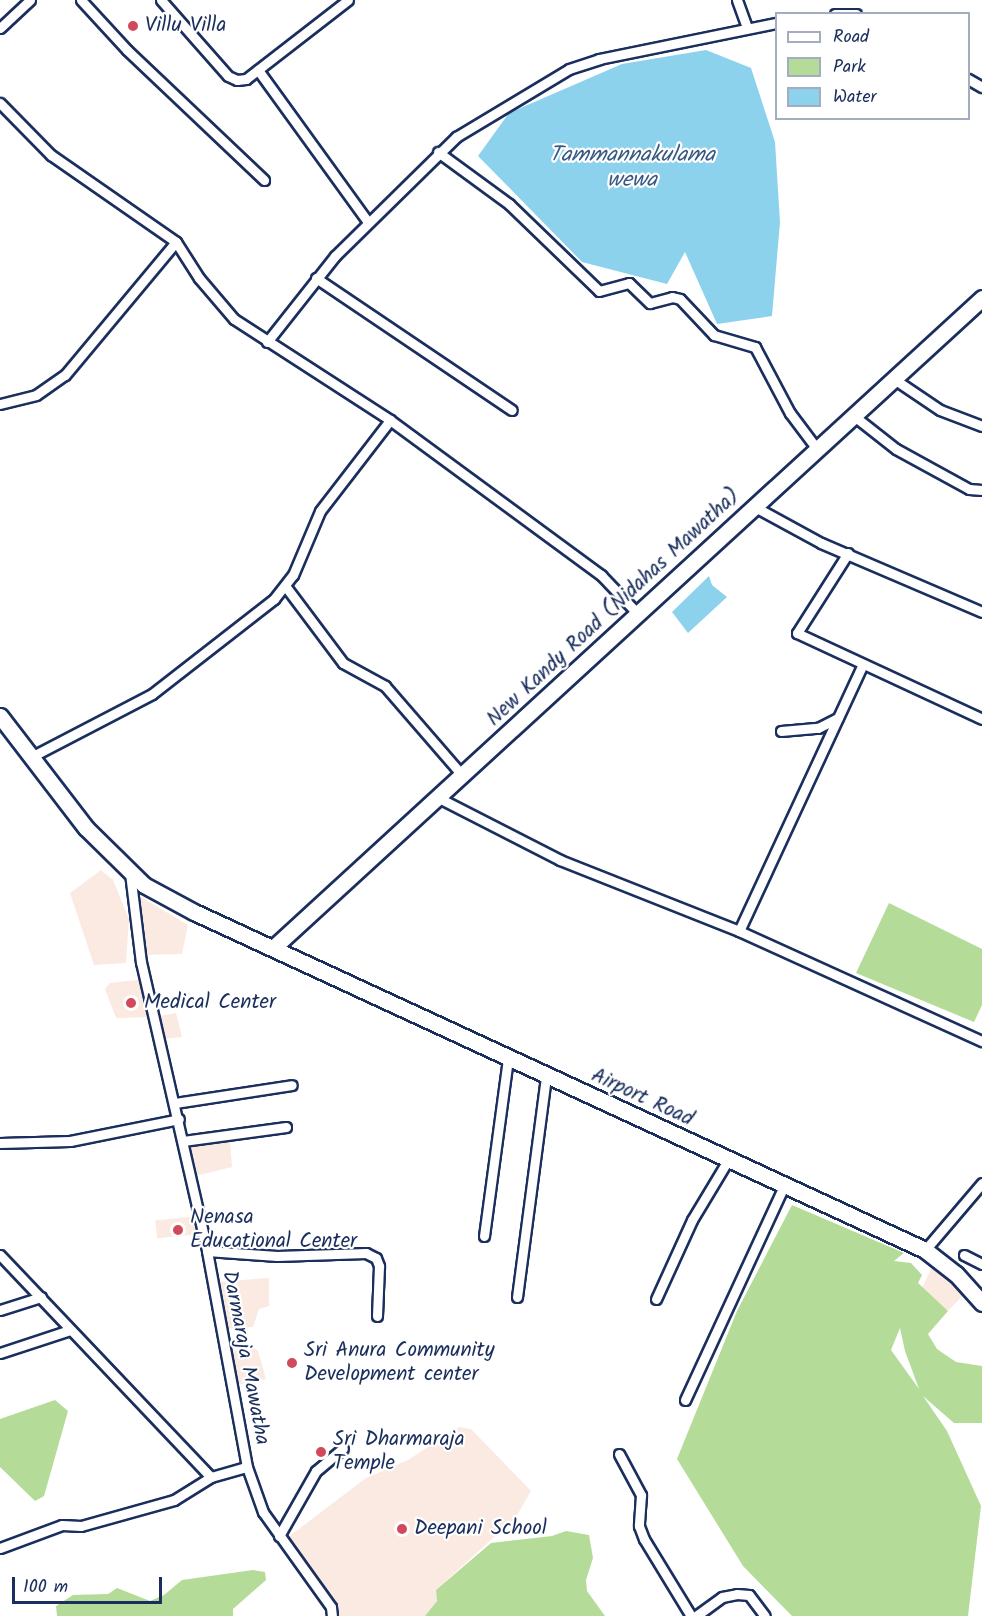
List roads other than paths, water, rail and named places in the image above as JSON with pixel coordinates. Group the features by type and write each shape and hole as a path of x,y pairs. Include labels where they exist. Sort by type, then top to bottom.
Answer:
{"main road":[{"name":"New Kandy Road (Nidahas Mawatha)","path":"273,948 639,615 982,298"},
{"name":"Airport Road","path":"0,716 97,840 130,873 176,903 925,1250 956,1274 982,1303"}],"street":[{"path":"0,28 30,0"},
{"path":"81,0 127,50 264,180"},
{"path":"161,0 228,76 246,79 348,0"},
{"path":"737,0 747,28"},
{"path":"267,342 315,278 438,152 456,137 569,69 775,23"},
{"path":"258,70 368,222"},
{"path":"0,103 51,155 176,242 214,298 234,319 390,420 601,575 639,615"},
{"path":"438,152 509,204 599,291 629,284 650,303 672,297 680,299 714,335 755,347 790,412 817,449"},
{"path":"0,404 36,395 65,375 176,242"},
{"path":"315,278 512,410"},
{"path":"894,379 940,410 982,426"},
{"path":"854,416 896,449 969,489 982,490"},
{"path":"31,757 152,694 286,587 320,512 390,420"},
{"path":"755,507 848,553 982,612"},
{"path":"848,553 797,633 982,719"},
{"path":"286,587 343,663 385,686 463,776"},
{"path":"739,931 863,664"},
{"path":"781,732 818,728 838,718"},
{"path":"439,798 560,860 739,931 982,1041"},
{"name":"Darmaraja Mawatha","path":"130,873 141,962 207,1251 247,1467 263,1512 332,1611 342,1616"},
{"path":"484,1236 508,1058"},
{"path":"517,1297 546,1076"},
{"path":"175,1103 292,1085"},
{"path":"0,1143 70,1141 178,1119"},
{"path":"183,1141 286,1127"},
{"path":"656,1299 692,1220 728,1160"},
{"path":"925,1250 982,1183"},
{"path":"685,1400 784,1186"},
{"path":"207,1251 277,1256 366,1253 376,1258 379,1266 377,1316"},
{"path":"0,1255 211,1477"},
{"path":"964,1255 982,1264"},
{"path":"0,1310 41,1297"},
{"path":"0,1353 70,1330"},
{"path":"279,1536 316,1471 343,1448"},
{"path":"620,1454 641,1495 639,1526 644,1539 691,1616"},
{"path":"0,1548 62,1525 81,1526 166,1503 211,1477 247,1467"},
{"path":"696,1616 722,1597 738,1594 749,1595 765,1616"}],"water":[{"name":"Tammannakulama wewa","path":"706,50 751,68 775,142 780,222 772,316 717,324 685,252 667,284 582,262 478,156 509,113 622,64"},
{"path":"709,576 712,585 727,597 688,633 672,612"}],"place":[{"name":"Villu Villa","path":"133,26"},
{"name":"Medical Center","path":"131,1003"},
{"name":"Nenasa Educational Center","path":"178,1230"},
{"name":"Sri Anura Community Development center","path":"292,1363"},
{"name":"Sri Dharmaraja Temple","path":"321,1452"},
{"name":"Deepani School","path":"402,1529"}]}
